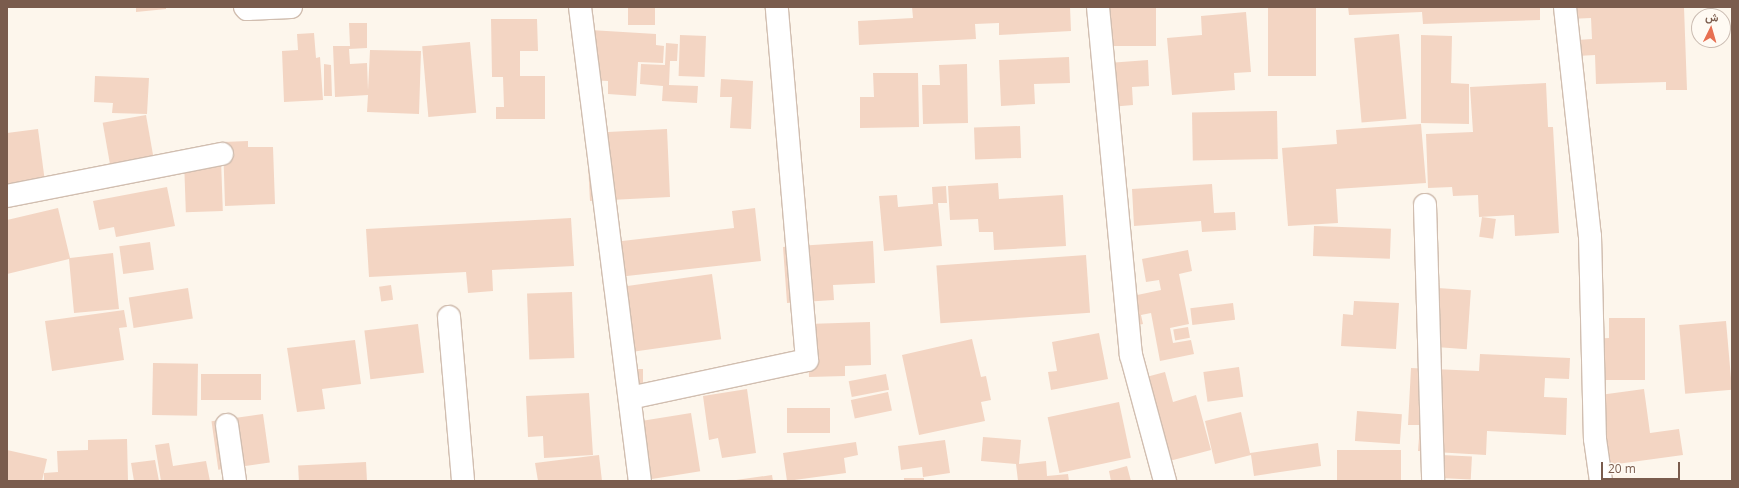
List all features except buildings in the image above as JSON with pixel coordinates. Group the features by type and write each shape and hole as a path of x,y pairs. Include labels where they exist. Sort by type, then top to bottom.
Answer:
{"street":[{"path":"245,7 291,7"},
{"path":"580,7 640,481"},
{"path":"630,398 807,360 777,7"},
{"path":"1098,7 1131,355 1166,481"},
{"path":"1565,7 1590,236 1595,439 1601,481"},
{"path":"7,196 222,154"},
{"path":"1425,205 1433,481"},
{"path":"449,317 463,481"},
{"path":"227,425 235,481"}]}
